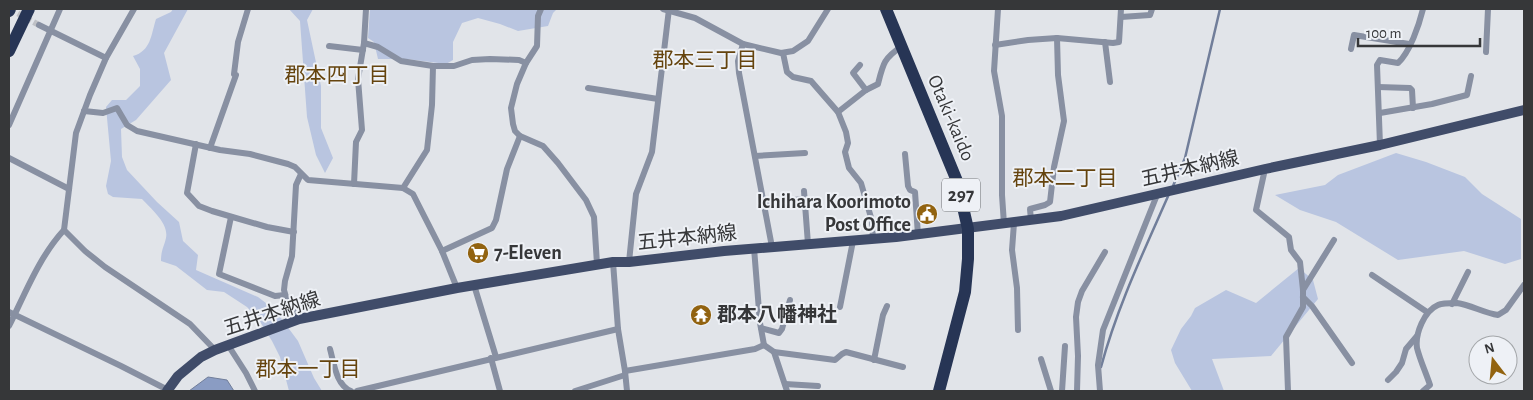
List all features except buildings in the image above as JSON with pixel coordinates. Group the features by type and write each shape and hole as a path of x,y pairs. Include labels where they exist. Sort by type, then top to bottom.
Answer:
{"highway":[{"path":"9,51 29,9"},
{"name":"Otaki-kaido","path":"886,9 957,181 968,229 965,292 939,391"}],"main road":[{"name":"五井本納線","path":"167,391 178,376 201,357 299,319 457,288 597,264 754,248 873,240 1061,216 1265,169 1380,145 1524,110"}],"street":[{"path":"9,125 60,9"},
{"path":"9,326 12,314 42,260 64,230 76,133 106,58 134,9"},
{"path":"210,148 235,74 238,42 248,9"},
{"path":"354,184 356,142 362,130 358,79 364,43 366,9"},
{"path":"541,9 538,16 536,46 517,84 511,108 513,124 515,131 520,136 543,146 586,200 594,217 597,264"},
{"path":"629,262 634,202 652,152 667,9 695,18 743,44 783,53 799,49 808,41 828,9"},
{"path":"998,9 994,71 1002,116 1004,224"},
{"path":"995,45 1057,38 1119,42 1121,9"},
{"path":"1121,17 1150,15 1152,9"},
{"path":"1380,145 1378,62 1380,60 1398,63 1404,56 1423,9"},
{"path":"1486,52 1488,9"},
{"path":"40,25 106,58"},
{"path":"1351,49 1354,35 1409,44"},
{"path":"1031,220 1030,209 1050,202 1054,167 1064,121 1058,75 1057,38"},
{"path":"1105,42 1110,82"},
{"path":"364,43 378,47 401,61 433,66 454,66 472,60 490,59 519,60 526,63"},
{"path":"743,44 738,61 738,73 772,247"},
{"path":"330,46 363,50"},
{"path":"838,112 866,90 878,84 883,62 890,54 902,47"},
{"path":"783,53 787,72 793,78 811,81 838,112 846,132 848,143 845,152 849,168 861,183 872,221 873,240"},
{"path":"860,65 853,73 866,90"},
{"path":"403,188 427,150 432,105 433,66"},
{"path":"1380,113 1413,108 1467,95 1471,76"},
{"path":"1378,87 1410,88 1412,90 1413,108"},
{"path":"588,88 658,99"},
{"path":"84,112 103,113 117,108 127,125 137,130 210,148 250,154 288,164 295,167 308,180 403,188 413,194 442,251 457,288"},
{"path":"442,251 492,228 496,220 507,169 520,136"},
{"path":"196,144 187,193 199,206 267,228 294,232"},
{"path":"755,156 805,153"},
{"path":"905,154 908,186 910,190 915,192 918,234"},
{"path":"9,158 69,189"},
{"path":"1265,169 1256,210 1289,237 1291,250 1300,262 1303,293 1302,307 1286,337 1288,391"},
{"path":"299,319 285,295 285,281 292,256 296,185 301,174"},
{"path":"804,192 808,244"},
{"path":"1100,391 1098,366 1104,330 1157,195"},
{"path":"763,203 804,199"},
{"path":"231,217 219,274 275,296 285,295"},
{"path":"1014,223 1012,250 1017,288 1018,330"},
{"path":"64,230 85,251 105,267 190,324 215,350"},
{"path":"1303,293 1334,240"},
{"path":"840,307 853,241"},
{"path":"754,248 764,345 774,352 835,360 846,352 903,367"},
{"path":"1078,391 1076,318 1078,302 1082,291 1105,252"},
{"path":"613,262 618,329 627,391"},
{"path":"1452,304 1468,272"},
{"path":"1372,275 1428,312"},
{"path":"1388,380 1402,363 1406,349 1417,336 1428,312 1438,304 1478,308 1487,313 1498,315 1506,310 1524,284"},
{"path":"474,285 500,391"},
{"path":"1303,293 1352,363"},
{"path":"761,328 779,333 782,329 790,300"},
{"path":"874,360 883,315 887,306"},
{"path":"12,314 121,366 167,391"},
{"path":"357,391 369,390 493,358 618,329"},
{"path":"1417,336 1417,348 1430,385 1423,391"},
{"path":"228,345 246,373 254,391"},
{"path":"575,391 625,373 755,349 764,345"},
{"path":"1062,391 1065,346"},
{"path":"330,349 339,379 344,388 351,391"},
{"path":"774,352 787,391"},
{"path":"1041,359 1051,391"},
{"path":"785,384 818,386"}],"shaded area":[{"path":"173,9 188,9 164,53 171,80 136,120 121,129 122,157 127,170 179,222 183,241 198,255 196,270 258,297 275,310 298,341 314,378 322,391 289,391 280,357 259,320 247,307 224,292 207,290 176,266 161,261 166,238 165,227 142,199 113,197 108,194 106,186 111,161 106,107 112,100 126,100 140,86 140,69 133,56 139,54 147,46 156,19 171,12"},
{"path":"289,9 313,9 307,20 321,86 321,128 333,158 325,173 316,155 307,117 300,21"},
{"path":"370,9 557,9 553,13 548,26 518,31 478,18 462,23 453,42 453,60 446,64 407,59 378,59 374,42 368,38"},
{"path":"1396,153 1465,177 1482,194 1521,219 1521,259 1505,264 1464,251 1398,260 1336,222 1300,210 1275,195 1325,185 1338,175"},
{"path":"1299,268 1313,280 1318,299 1271,356 1212,359 1224,391 1192,391 1175,363 1171,350 1181,329 1195,308 1226,290 1256,303"},
{"path":"208,377 227,380 234,391 189,391"}],"waterway":[{"path":"1173,186 1185,158 1220,9"},
{"path":"1101,367 1123,301 1169,194"}],"tunnel":[{"path":"10,9 39,25"}],"place":[{"name":"Ichihara Koorimoto Post Office","path":"927,214"},
{"name":"7-Eleven","path":"478,253"},
{"name":"郡本八幡神社","path":"701,315"}],"district":[{"name":"郡本三丁目","path":"705,60"},
{"name":"郡本四丁目","path":"337,75"},
{"name":"郡本二丁目","path":"1065,178"},
{"name":"郡本一丁目","path":"308,369"}]}
